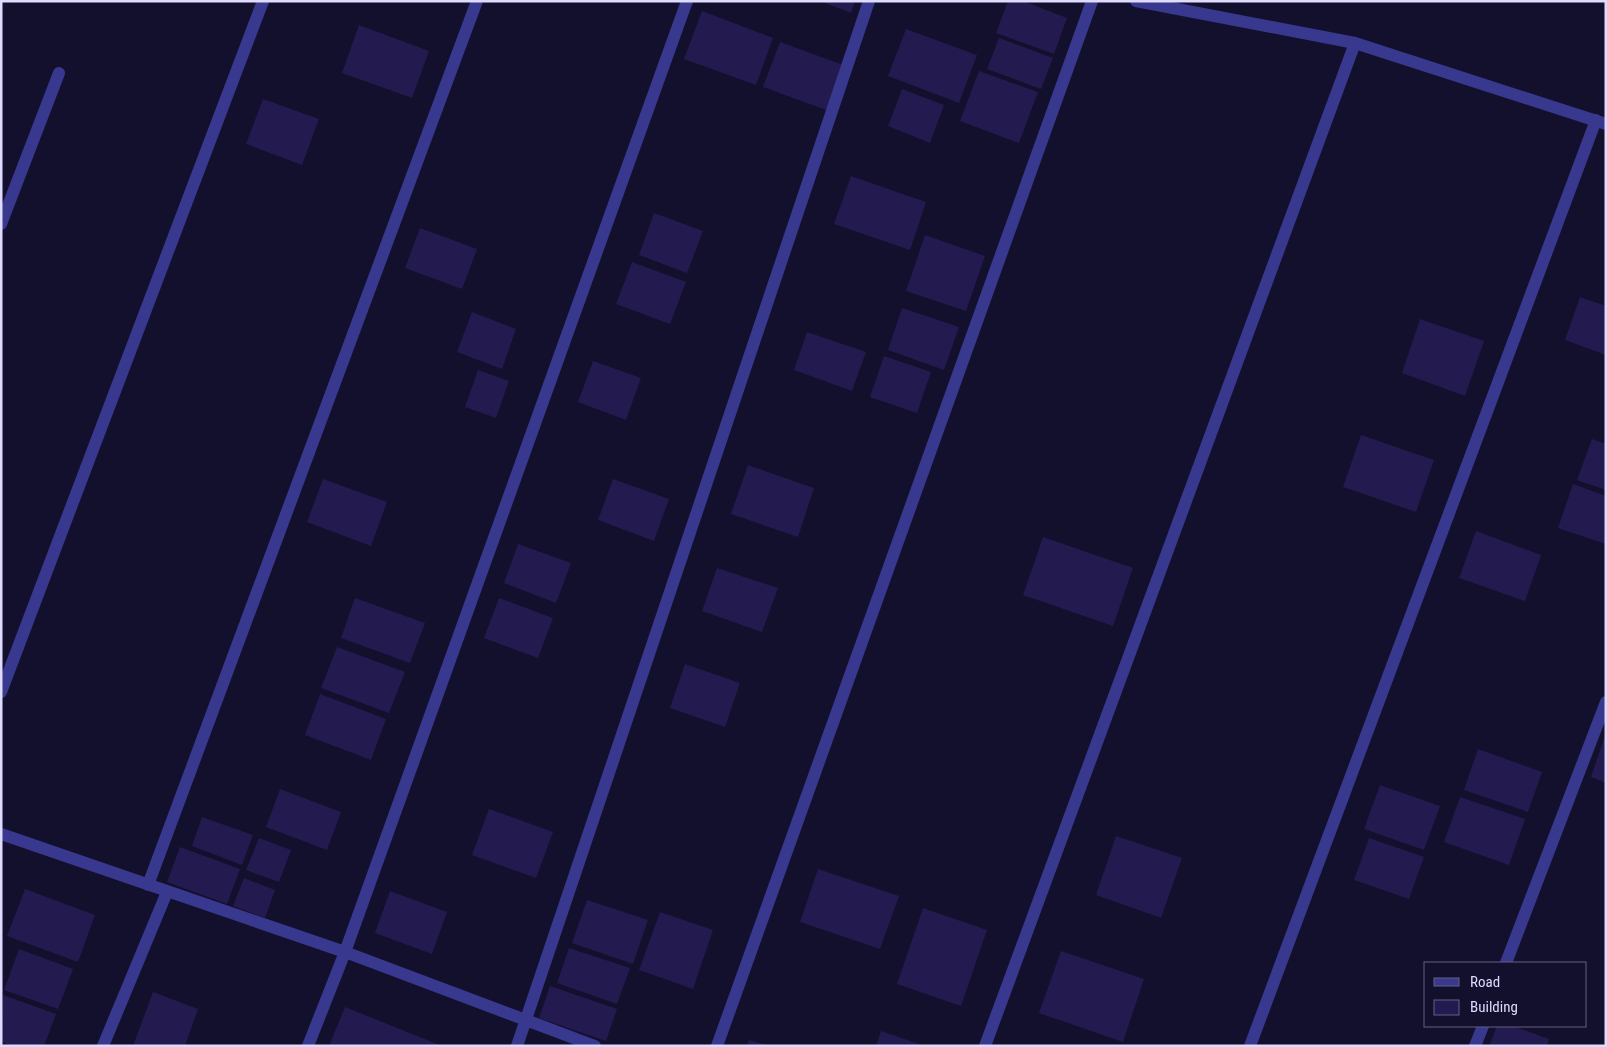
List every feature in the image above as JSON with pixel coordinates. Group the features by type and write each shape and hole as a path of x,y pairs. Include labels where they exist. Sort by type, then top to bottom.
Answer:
{"street":[{"path":"1,692 263,1"},
{"path":"148,885 477,1"},
{"path":"308,1046 345,952 687,1"},
{"path":"517,1046 869,1"},
{"path":"717,1046 1092,1"},
{"path":"1136,1 1356,43 1601,122 1250,1046"},
{"path":"985,1046 1356,43"},
{"path":"1,224 59,73"},
{"path":"1506,962 1606,702"},
{"path":"1,834 345,952 595,1046"},
{"path":"103,1046 167,892"},
{"path":"1475,1046 1483,1027"}],"building":[{"path":"820,1 855,1 851,13"},
{"path":"1008,1 1023,1 1067,18 1054,54 996,33"},
{"path":"702,11 773,38 756,85 684,59"},
{"path":"359,25 429,51 412,98 342,73"},
{"path":"906,29 977,55 959,103 888,76"},
{"path":"999,38 1053,58 1041,89 987,69"},
{"path":"780,42 846,66 829,111 763,87"},
{"path":"979,71 1038,92 1019,143 960,121"},
{"path":"902,89 944,105 930,143 888,126"},
{"path":"263,99 319,119 302,165 246,144"},
{"path":"851,176 926,202 910,250 834,224"},
{"path":"654,213 703,231 687,273 639,255"},
{"path":"420,228 477,249 462,289 405,268"},
{"path":"925,235 985,256 966,311 906,291"},
{"path":"632,262 686,282 670,324 616,304"},
{"path":"1580,297 1606,306 1606,355 1565,340"},
{"path":"902,308 959,327 944,370 888,350"},
{"path":"472,312 516,329 502,369 457,352"},
{"path":"1420,319 1484,341 1465,396 1402,373"},
{"path":"807,332 866,352 852,391 794,370"},
{"path":"884,356 931,372 917,413 870,397"},
{"path":"593,361 641,378 626,420 578,402"},
{"path":"478,370 509,381 496,418 465,407"},
{"path":"1361,435 1434,460 1416,512 1343,487"},
{"path":"1592,439 1606,444 1606,490 1577,480"},
{"path":"748,465 814,488 798,537 731,514"},
{"path":"323,479 387,502 371,546 307,522"},
{"path":"613,479 669,499 654,541 598,520"},
{"path":"1573,484 1606,496 1606,544 1558,528"},
{"path":"1476,531 1541,555 1525,601 1459,578"},
{"path":"1043,537 1133,568 1113,626 1023,595"},
{"path":"518,544 571,563 556,603 504,583"},
{"path":"717,568 778,588 762,632 702,611"},
{"path":"355,598 425,623 410,663 341,638"},
{"path":"499,598 553,618 538,658 484,638"},
{"path":"337,647 405,672 389,713 321,688"},
{"path":"685,664 740,683 725,727 670,708"},
{"path":"320,694 386,719 371,760 305,735"},
{"path":"1606,736 1606,783 1591,777"},
{"path":"1478,749 1542,772 1528,812 1464,790"},
{"path":"1380,785 1440,806 1424,850 1364,829"},
{"path":"280,789 341,812 327,850 266,827"},
{"path":"1460,797 1525,819 1509,865 1444,842"},
{"path":"489,809 553,832 536,878 472,855"},
{"path":"202,817 253,835 242,865 192,846"},
{"path":"1116,836 1182,858 1161,918 1096,895"},
{"path":"259,838 291,850 279,882 246,870"},
{"path":"1369,838 1424,857 1409,899 1354,880"},
{"path":"180,847 240,869 227,904 167,882"},
{"path":"818,869 899,896 880,949 800,922"},
{"path":"244,878 275,890 265,918 233,906"},
{"path":"25,889 95,915 78,962 7,936"},
{"path":"390,891 447,912 432,954 375,933"},
{"path":"587,900 648,920 633,964 572,943"},
{"path":"923,908 987,930 961,1006 897,984"},
{"path":"660,912 713,930 693,989 639,970"},
{"path":"569,948 630,968 617,1004 557,983"},
{"path":"19,949 73,969 58,1009 4,990"},
{"path":"1061,951 1144,979 1123,1042 1039,1013"},
{"path":"550,986 617,1009 606,1041 539,1018"},
{"path":"153,992 198,1009 185,1046 133,1046"},
{"path":"3,995 56,1014 44,1046 11,1046 1,1042"},
{"path":"345,1007 442,1046 329,1046"},
{"path":"1497,1027 1516,1027 1549,1039 1547,1046 1489,1046"},
{"path":"881,1031 922,1045 922,1046 876,1046"},
{"path":"749,1040 767,1045 747,1046"}]}
